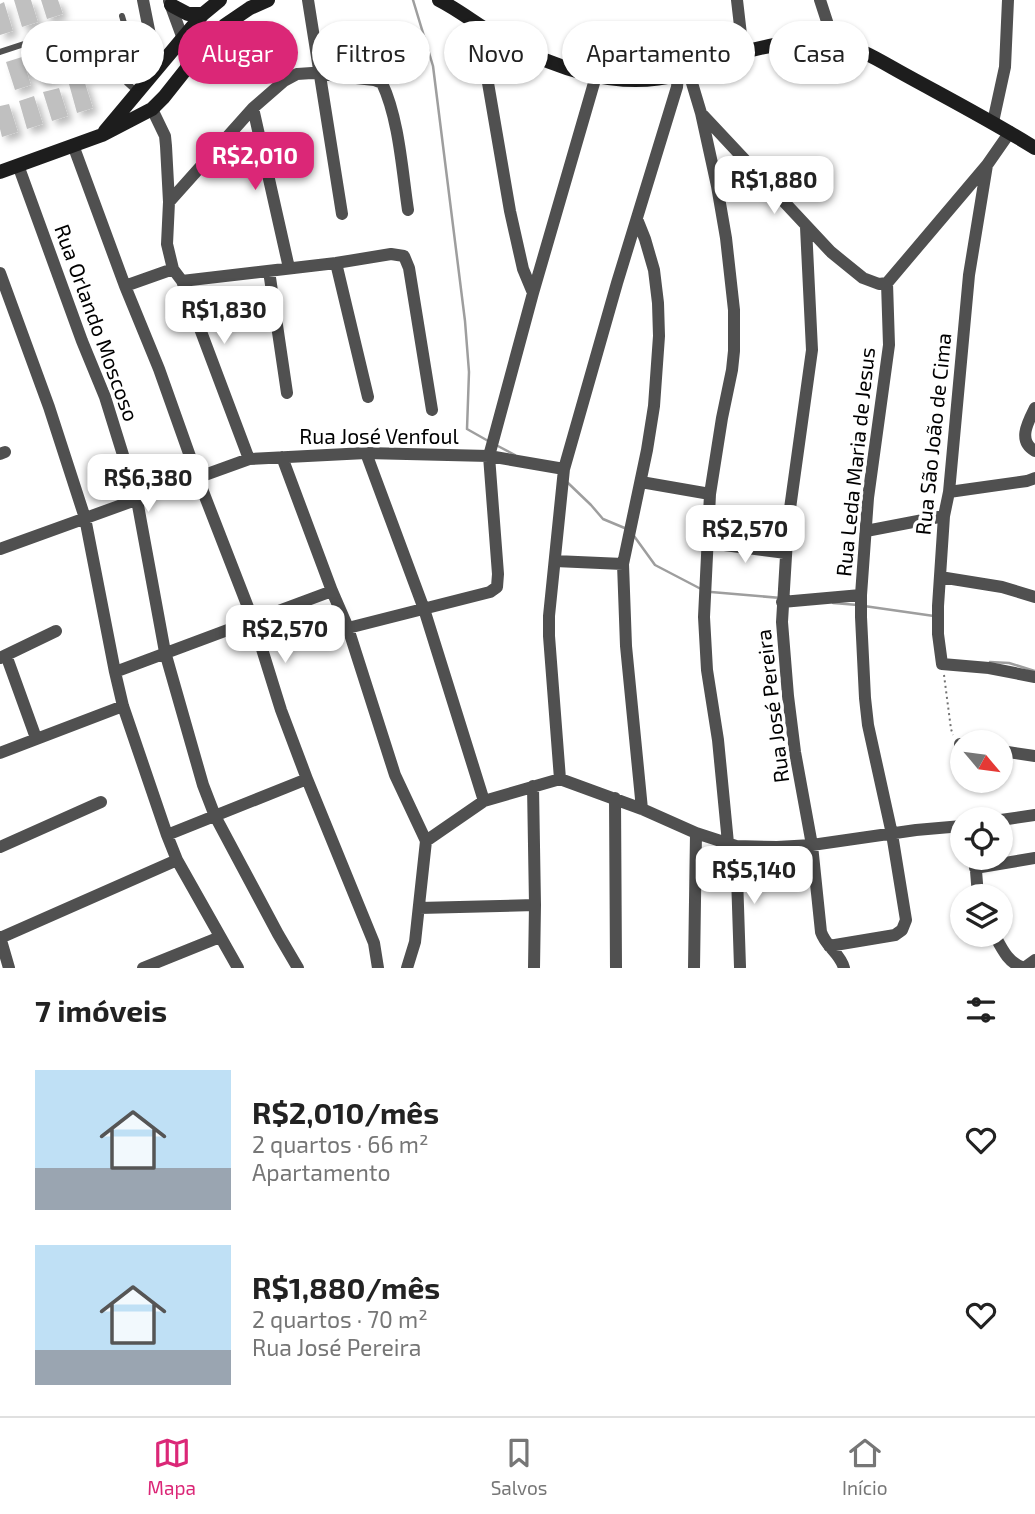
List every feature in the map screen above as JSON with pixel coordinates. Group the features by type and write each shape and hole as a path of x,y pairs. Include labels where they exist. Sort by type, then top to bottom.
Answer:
{"main road":[{"path":"197,21 220,0"},
{"path":"231,21 268,0"},
{"path":"439,0 503,40 562,65"},
{"path":"464,0 471,19"},
{"path":"169,3 188,14 203,14"},
{"path":"164,61 178,45"},
{"path":"869,55 993,122 1035,148"},
{"path":"0,172 102,135 152,109 178,79"},
{"path":"102,135 144,84"},
{"path":"136,93 140,108 152,109"}],"street":[{"path":"143,0 147,21"},
{"path":"308,0 312,27"},
{"path":"737,0 739,21"},
{"path":"820,0 827,21"},
{"path":"993,122 1005,67 1009,0"},
{"path":"169,3 178,26"},
{"path":"471,19 482,48 510,211 523,269 533,293"},
{"path":"169,202 253,108 284,81 297,74 312,73"},
{"path":"321,84 342,214"},
{"path":"382,84 393,119 408,210"},
{"path":"348,628 490,592 497,587 489,456 594,84"},
{"path":"560,779 549,636 564,469 679,84"},
{"path":"692,84 717,186 726,238 734,317 732,370 710,494 704,617 707,670 732,844 740,967"},
{"path":"253,108 289,268"},
{"path":"152,109 165,136 169,202 167,244 173,268 182,281 249,458"},
{"path":"701,113 831,252 857,275 879,284 887,283 987,165"},
{"name":"Rua São João de Cima","path":"942,664 938,634 944,516 949,492 969,275 987,165 1010,132"},
{"path":"73,145 254,620 281,710 307,779 374,943 378,968"},
{"name":"Rua Orlando Moscoso","path":"18,165 72,315 105,397 137,500 165,652 203,785 215,816 298,968"},
{"path":"637,219 654,270 659,336 654,406 623,564 626,646 642,808"},
{"name":"Rua José Pereira","path":"806,227 813,350 792,497 782,622 788,696 812,845 821,932 824,941 840,957 844,968"},
{"path":"182,281 391,254 404,256 409,268 432,410"},
{"path":"336,263 368,397"},
{"path":"125,286 173,268"},
{"path":"269,271 286,393"},
{"path":"0,273 49,407 85,518 123,706 167,835 177,860 238,968"},
{"name":"Rua Leda Maria de Jesus","path":"829,946 895,935 905,926 906,920 892,834 864,698 861,595 868,498 889,345 887,283"},
{"path":"1032,449 1025,440 1027,424 1035,408"},
{"path":"366,453 424,609 484,800"},
{"name":"Rua José Venfoul","path":"0,549 249,458 366,453 489,456 564,469"},
{"path":"282,457 348,628 395,775 426,841 415,942 407,968"},
{"path":"949,492 1035,478"},
{"path":"641,482 710,494"},
{"path":"866,531 944,516"},
{"path":"709,543 786,553"},
{"path":"555,561 623,564"},
{"path":"940,577 1002,587 1035,597"},
{"path":"115,671 332,591"},
{"path":"782,601 861,595"},
{"path":"36,738 3,657 56,631"},
{"path":"942,664 989,668 1035,677"},
{"path":"0,753 123,706"},
{"path":"1013,752 1035,755"},
{"path":"167,835 307,779"},
{"path":"426,841 484,800 560,779 642,808 696,833 732,844 777,847 812,845 950,827"},
{"path":"533,786 534,968"},
{"path":"615,798 616,968"},
{"path":"0,847 101,802"},
{"path":"1013,818 1035,815"},
{"path":"694,968 696,833"},
{"path":"1013,860 1035,858"},
{"path":"9,968 0,937 177,860"},
{"path":"419,908 535,905"},
{"path":"143,968 220,937"},
{"path":"1001,947 1016,965 1024,968 1035,960"}],"lane":[{"path":"122,16 123,21"},
{"path":"0,52 21,45"},
{"path":"129,84 136,93"}],"path":[{"path":"942,664 951,730"}],"building":[{"path":"14,0 31,0 38,21 21,21 21,24"},
{"path":"41,0 58,0 63,14 47,19"},
{"path":"4,2 13,31 0,35 0,4"},
{"path":"21,57 21,84 31,85 15,90 6,62"},
{"path":"69,84 85,84 93,108 77,113"},
{"path":"59,88 68,116 52,121 43,92"},
{"path":"34,96 43,124 27,129 19,101"},
{"path":"9,104 18,132 2,137 0,106"}],"waterway":[{"path":"413,0 433,66 465,321 469,372 467,429 490,442"},
{"path":"496,445 515,455"},
{"path":"567,482 603,519 627,529"},
{"path":"634,536 655,565 701,589"},
{"path":"711,592 781,598"},
{"path":"833,603 858,605"},
{"path":"864,606 934,616"},
{"path":"990,662 1009,663 1035,671"}]}
